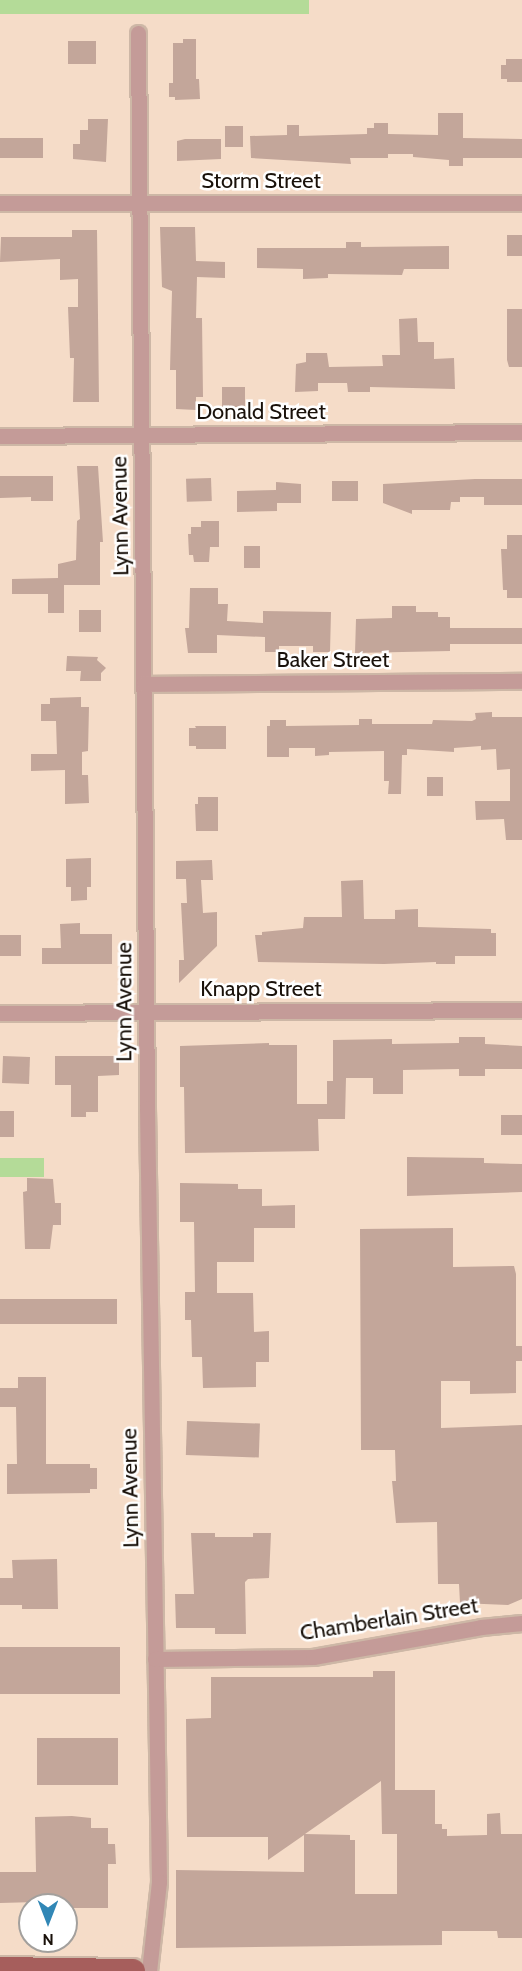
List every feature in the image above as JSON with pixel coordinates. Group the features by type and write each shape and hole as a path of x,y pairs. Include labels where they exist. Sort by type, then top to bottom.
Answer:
{"main road":[{"path":"0,1969 133,1971"}],"street":[{"name":"Lynn Avenue","path":"138,33 146,1012 159,1886 149,1971"},
{"name":"Storm Street","path":"0,203 522,203"},
{"name":"Donald Street","path":"0,436 522,432"},
{"name":"Baker Street","path":"144,684 522,681"},
{"name":"Knapp Street","path":"0,1014 522,1010"},
{"name":"Chamberlain Street","path":"155,1659 313,1657 481,1627 522,1623"}],"green space":[{"path":"0,0 309,0 309,14 0,14"},
{"path":"0,1158 44,1158 44,1177 0,1177"}],"building":[{"path":"183,39 196,39 196,79 199,79 200,99 175,100 175,97 169,97 169,83 173,83 173,43 183,43"},
{"path":"68,41 96,41 96,64 68,64"},
{"path":"506,59 522,59 522,82 507,82 507,79 501,79 501,65 506,65"},
{"path":"438,113 463,113 463,138 522,139 522,158 463,158 463,166 449,166 449,160 413,157 413,154 388,154 388,158 350,158 351,164 251,158 250,136 287,135 287,125 299,125 299,136 367,134 367,128 374,128 374,123 388,123 388,134 438,135"},
{"path":"88,119 108,119 106,162 73,159 73,144 80,144 80,130 88,130"},
{"path":"225,126 243,126 243,147 225,147"},
{"path":"0,138 43,138 43,158 0,158"},
{"path":"221,139 221,159 177,161 177,141"},
{"path":"160,227 195,227 196,261 225,262 225,278 197,277 196,318 202,318 203,397 196,397 196,410 176,409 176,370 170,370 172,291 162,287"},
{"path":"72,230 97,230 99,402 73,402 74,358 70,358 68,307 78,307 78,279 60,280 60,259 0,262 1,237 72,237"},
{"path":"507,235 522,235 522,256 507,256"},
{"path":"346,242 361,242 361,247 449,246 449,269 404,269 402,275 328,274 328,278 303,279 303,269 257,268 257,248 346,248"},
{"path":"507,309 522,309 522,367 509,367 507,360"},
{"path":"417,318 418,342 434,342 434,359 454,358 455,389 370,387 370,392 348,392 347,383 318,383 318,391 295,392 296,364 306,362 306,353 327,353 329,367 383,366 382,355 400,355 399,319"},
{"path":"222,387 245,387 245,407 222,407"},
{"path":"77,466 98,466 103,542 100,542 100,585 64,585 64,613 48,613 48,594 12,594 12,579 58,578 58,564 76,560 77,521 80,519"},
{"path":"0,476 53,476 53,501 31,501 31,497 0,498"},
{"path":"211,478 212,501 187,502 186,479"},
{"path":"522,479 522,505 484,505 484,497 460,497 460,502 451,502 450,510 412,510 412,514 383,503 383,484"},
{"path":"332,481 358,481 358,501 332,501"},
{"path":"276,482 301,484 301,503 277,503 277,511 237,512 237,491 276,490"},
{"path":"201,521 219,521 219,547 210,547 209,562 194,562 193,555 189,555 188,534 191,534 191,527 201,527"},
{"path":"507,535 522,535 522,598 507,598 507,590 503,590 501,549 507,549"},
{"path":"244,546 260,546 260,568 244,568"},
{"path":"190,588 218,588 218,604 228,604 227,621 263,623 263,611 331,612 330,652 313,652 313,646 279,646 279,652 265,652 265,637 217,635 217,653 188,653 185,628 189,628"},
{"path":"392,606 416,606 416,612 438,612 438,617 450,617 450,628 522,628 522,644 450,644 450,651 355,653 356,619 392,618"},
{"path":"79,610 101,610 101,632 79,632"},
{"path":"67,656 98,657 97,660 106,668 101,673 101,681 80,681 81,671 66,671"},
{"path":"81,697 81,707 89,707 88,751 82,752 82,775 88,775 89,803 65,804 65,770 31,771 31,754 57,754 56,721 41,721 41,704 50,704 50,698"},
{"path":"492,712 492,717 522,717 522,840 506,840 504,819 476,820 475,801 510,801 510,769 497,770 496,749 481,750 481,746 454,748 454,752 407,749 407,755 402,755 401,794 388,794 389,781 384,781 384,751 329,752 329,755 315,756 315,748 289,748 289,757 267,757 267,726 270,726 270,720 286,720 286,726 359,725 359,719 372,719 372,724 432,724 433,720 472,721 476,719 475,713"},
{"path":"195,726 226,726 226,749 196,749 196,746 189,746 189,728 196,728"},
{"path":"427,777 443,777 443,796 427,796"},
{"path":"198,797 218,797 218,831 196,831 195,804 198,804"},
{"path":"91,858 91,887 87,887 87,900 71,901 71,887 66,887 66,859"},
{"path":"212,860 213,880 201,880 203,913 217,912 217,946 179,983 179,960 184,960 181,903 187,903 186,879 176,879 176,861"},
{"path":"363,880 364,919 395,919 395,910 418,909 418,927 491,929 491,933 496,933 496,956 455,956 455,964 436,964 436,962 384,964 258,962 255,935 262,935 262,932 303,928 304,917 342,917 341,881"},
{"path":"80,923 80,934 112,934 112,964 42,964 42,948 61,948 60,924"},
{"path":"0,935 21,935 21,956 0,956"},
{"path":"459,1037 485,1037 485,1044 522,1046 522,1069 485,1069 485,1076 459,1076 459,1069 403,1070 403,1094 373,1094 373,1078 346,1078 345,1119 318,1119 319,1151 185,1153 184,1087 180,1087 180,1046 269,1043 269,1045 297,1045 297,1104 327,1104 327,1081 333,1081 333,1040 392,1039 392,1044 459,1043"},
{"path":"3,1056 30,1057 29,1084 2,1083"},
{"path":"55,1056 119,1056 119,1075 98,1076 98,1112 86,1112 86,1117 71,1117 71,1085 55,1085"},
{"path":"0,1111 14,1111 14,1137 0,1137"},
{"path":"501,1115 522,1115 522,1135 501,1135"},
{"path":"407,1157 484,1158 484,1163 522,1164 522,1192 407,1196"},
{"path":"27,1178 53,1179 55,1203 61,1203 61,1225 53,1225 50,1249 25,1249 23,1192 27,1191"},
{"path":"180,1183 238,1184 238,1189 262,1189 262,1206 295,1205 295,1228 254,1228 254,1262 217,1262 217,1293 253,1293 254,1332 269,1331 269,1362 256,1362 256,1387 203,1388 202,1357 192,1357 191,1320 185,1320 185,1292 195,1292 194,1222 180,1222"},
{"path":"453,1228 453,1267 514,1266 516,1274 516,1346 522,1346 522,1361 516,1361 516,1393 470,1394 470,1381 441,1381 441,1428 522,1425 522,1599 508,1605 460,1603 459,1584 438,1584 437,1522 396,1523 392,1481 396,1481 395,1450 361,1450 360,1229"},
{"path":"0,1299 117,1299 117,1324 0,1324"},
{"path":"18,1377 46,1377 46,1464 90,1464 90,1468 97,1468 97,1489 90,1489 90,1493 7,1494 7,1464 17,1464 16,1407 0,1407 0,1388 18,1388"},
{"path":"187,1421 260,1424 259,1458 186,1455"},
{"path":"191,1533 215,1533 215,1537 253,1537 253,1533 271,1533 269,1578 248,1579 245,1582 246,1634 215,1634 215,1628 176,1628 175,1594 194,1594"},
{"path":"57,1559 58,1609 22,1609 22,1605 0,1605 0,1578 13,1578 12,1560"},
{"path":"0,1647 120,1647 120,1694 0,1694"},
{"path":"373,1671 395,1671 395,1790 435,1790 435,1824 442,1824 442,1829 447,1829 447,1836 487,1835 487,1814 500,1813 501,1834 522,1834 522,1938 498,1938 497,1931 442,1931 442,1945 176,1948 176,1870 304,1872 304,1835 268,1860 268,1837 187,1837 186,1719 211,1718 211,1677 373,1677","holes":["381,1781 382,1834 397,1834 397,1894 355,1894 355,1840 350,1840 350,1835 305,1834"]},
{"path":"37,1738 118,1738 118,1785 37,1785"},
{"path":"35,1817 91,1818 91,1828 108,1828 108,1844 115,1844 116,1864 108,1864 108,1908 78,1908 78,1893 18,1893 18,1902 0,1903 0,1872 36,1872"}]}
